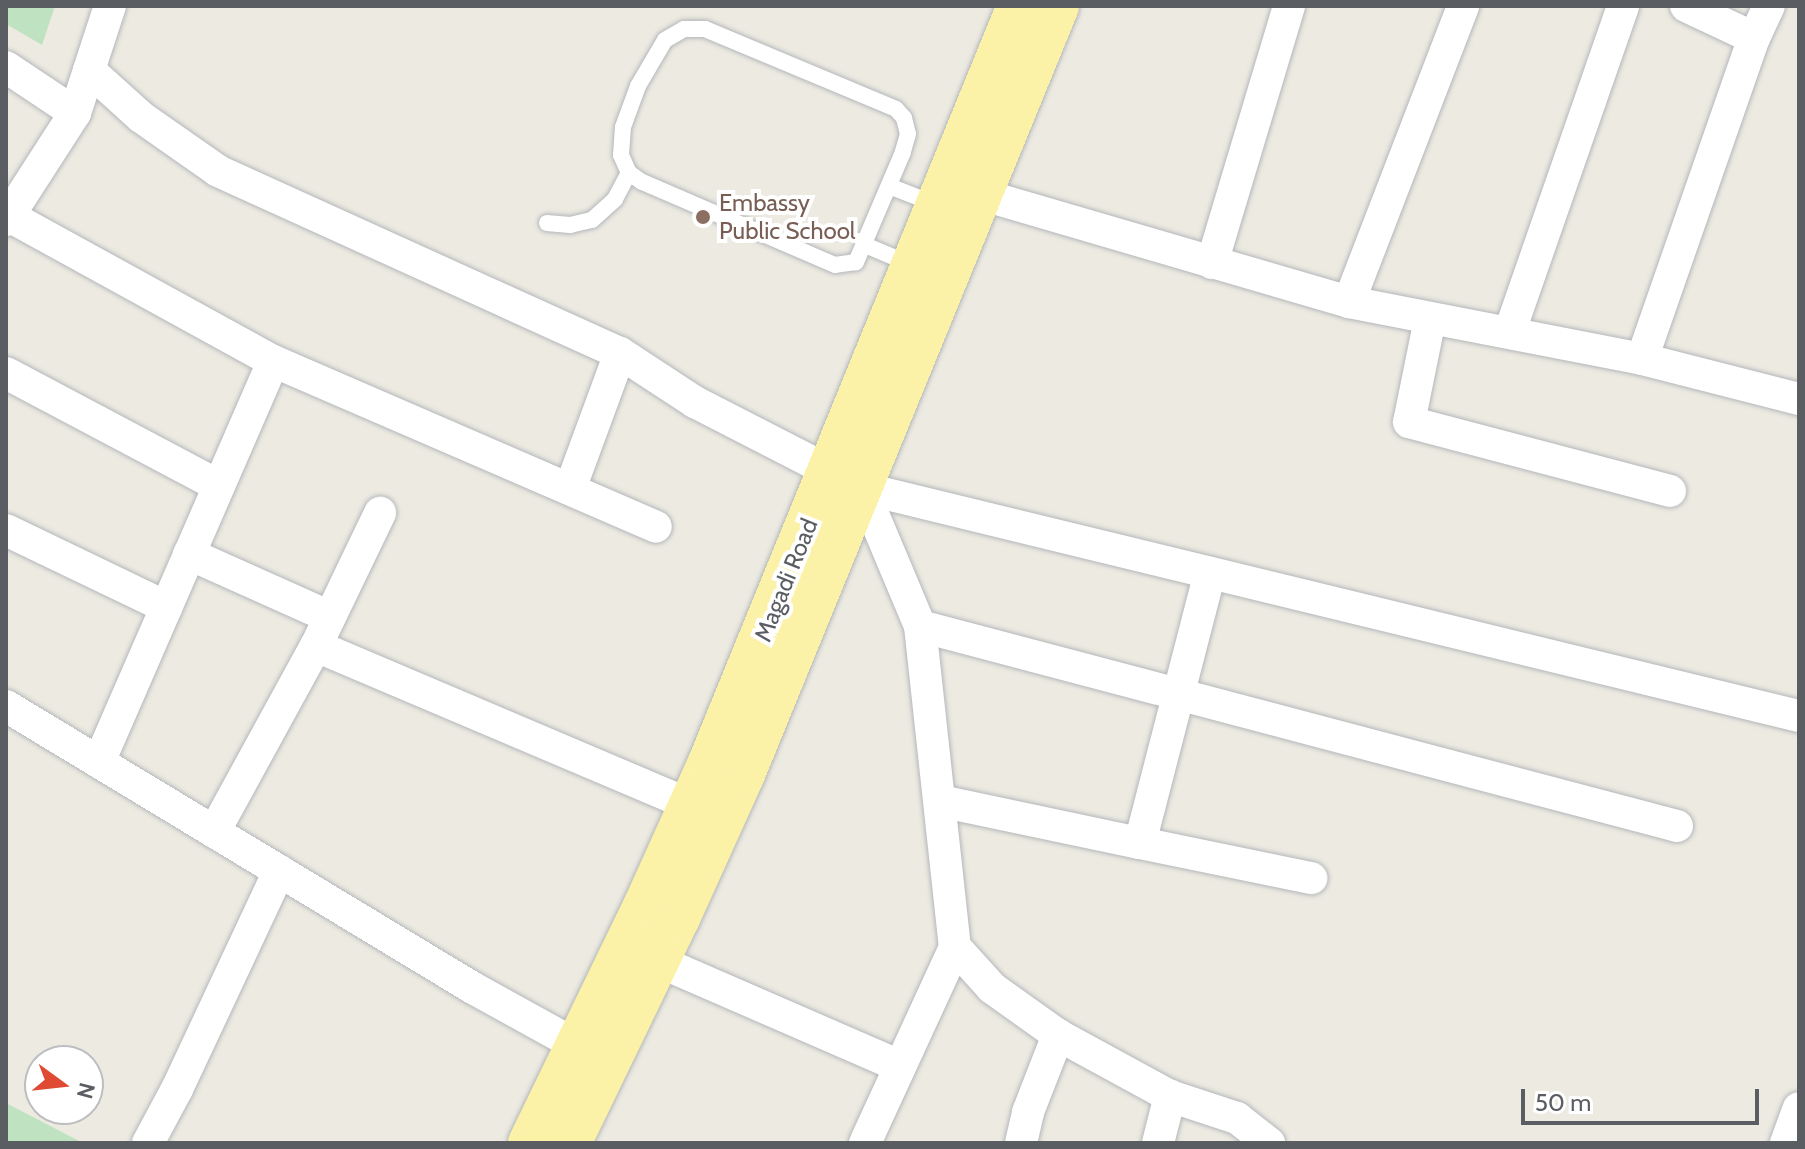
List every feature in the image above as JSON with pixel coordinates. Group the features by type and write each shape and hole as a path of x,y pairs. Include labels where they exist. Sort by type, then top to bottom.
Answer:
{"main road":[{"name":"Magadi Road","path":"530,1143 983,195 1026,7"},
{"name":"Magadi Road","path":"569,1143 658,961 743,774 846,480 915,266 1026,7"}],"street":[{"path":"110,6 75,113 8,218 273,361 656,527"},
{"path":"1212,263 1289,6"},
{"path":"1349,302 1463,6"},
{"path":"1510,331 1623,6"},
{"path":"1686,6 1754,38"},
{"path":"1642,359 1754,38 1769,6"},
{"path":"6,67 75,113"},
{"path":"89,70 141,117 218,171 620,353 695,402 846,480 1210,573 1799,716"},
{"path":"983,195 1349,302 1510,331 1797,392"},
{"path":"1430,319 1409,422 1670,491"},
{"path":"570,489 620,353"},
{"path":"99,762 273,361"},
{"path":"6,373 219,486"},
{"path":"846,480 920,626 955,947 865,1143"},
{"path":"214,832 316,646 380,513"},
{"path":"6,530 166,607"},
{"path":"189,554 330,617"},
{"path":"1140,843 1210,573"},
{"path":"920,626 1677,826"},
{"path":"316,646 690,805"},
{"path":"6,706 473,988 578,1046"},
{"path":"940,801 1311,878"},
{"path":"148,1143 177,1089 279,871"},
{"path":"955,947 992,988 1058,1035 1170,1096 1237,1118 1269,1143"},
{"path":"658,961 900,1066"},
{"path":"1021,1143 1028,1112 1058,1035"},
{"path":"1158,1143 1170,1096"},
{"path":"1786,1143 1799,1108"}],"lane":[{"path":"684,29 705,29 896,109 904,118 908,134 856,262 835,265 642,182 629,173 621,155 623,127 638,86 665,40 684,29"},
{"path":"547,223 570,225 592,220 615,199 629,173"},
{"path":"889,186 940,206"},
{"path":"865,245 915,266"}],"green space":[{"path":"6,6 55,6 42,45 6,24"},
{"path":"6,1103 24,1112 24,1125 48,1125 83,1143 6,1143"}],"place":[{"name":"Embassy Public School","path":"703,217"}]}
